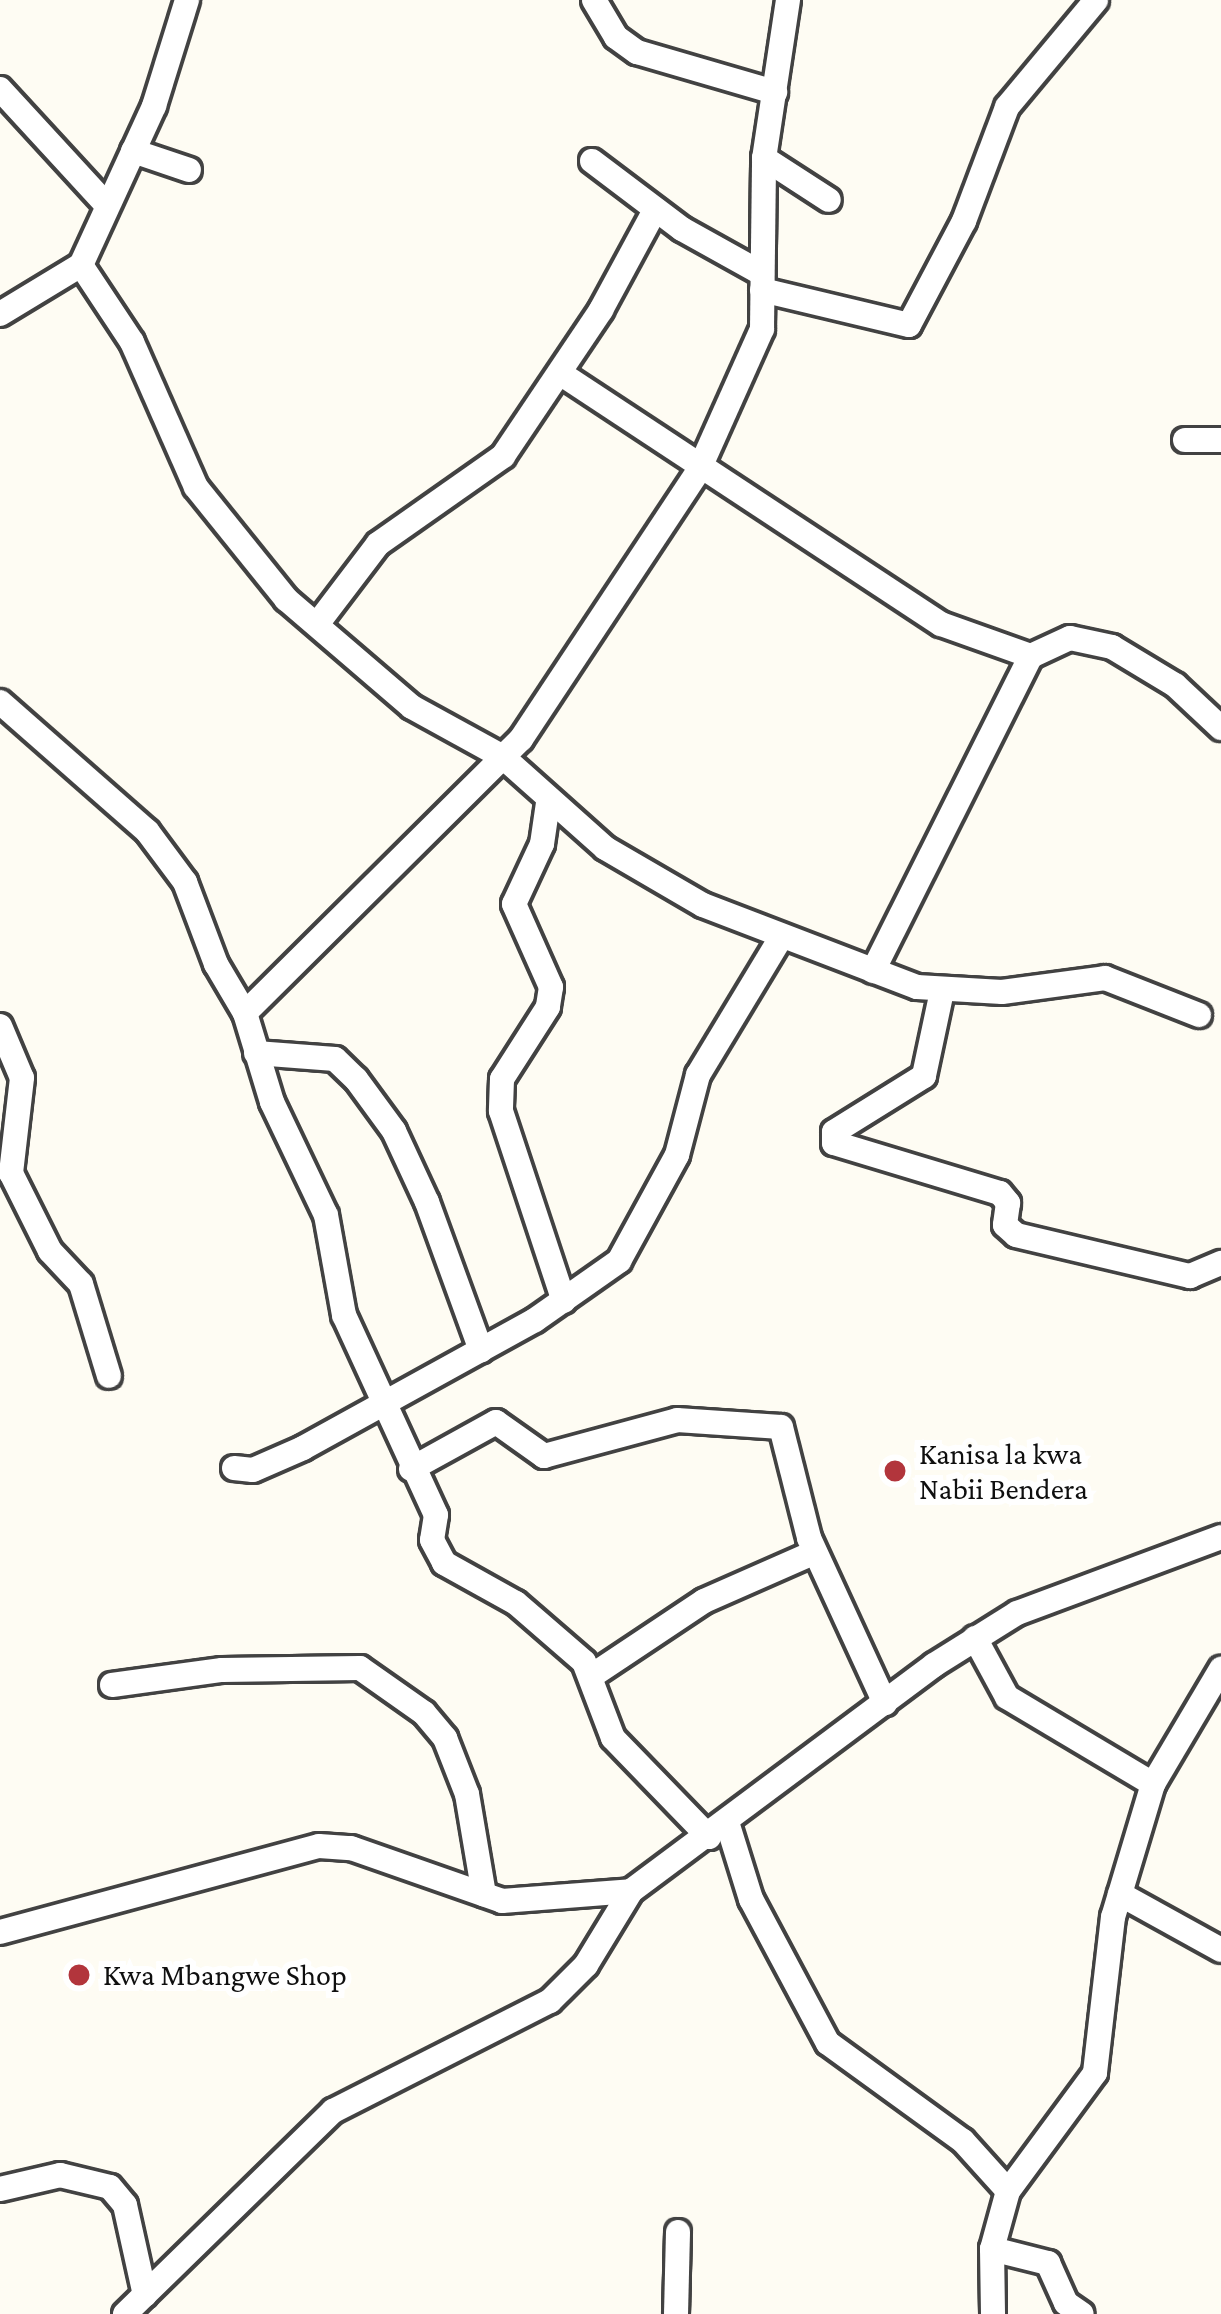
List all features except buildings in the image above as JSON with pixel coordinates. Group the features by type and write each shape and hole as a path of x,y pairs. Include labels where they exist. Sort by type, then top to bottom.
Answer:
{"street":[{"path":"594,0 616,37 638,52 775,92"},
{"path":"245,1013 330,920 503,758 699,470 762,329 764,158 788,0"},
{"path":"592,160 655,210 761,281 909,325 964,221 1007,107 1096,0"},
{"path":"0,314 81,265 105,203 133,151 184,2"},
{"path":"0,89 105,203"},
{"path":"133,151 189,170"},
{"path":"764,158 830,200"},
{"path":"318,622 377,544 503,456 560,373 655,210"},
{"path":"81,265 132,343 207,503 286,599 412,706 503,758 548,802 660,883 873,971 942,991 1106,978 1199,1016"},
{"path":"560,373 699,470 941,624 1030,656"},
{"path":"1185,440 1221,440"},
{"path":"873,971 1030,656 1070,638 1112,647 1175,685 1221,728"},
{"path":"0,702 165,853 245,1013 256,1053 332,1231 344,1315 380,1404 436,1516 432,1540 444,1563 548,1628 592,1675 592,1696 614,1738 718,1830 828,2043 964,2141 1008,2191"},
{"path":"548,802 542,844 514,893 515,914 550,987 548,1007 502,1079 500,1111 564,1301"},
{"path":"234,1468 278,1460 564,1301 619,1261 645,1224 677,1155 698,1075 782,936"},
{"path":"942,991 924,1076 834,1132 834,1143 1000,1192 1009,1203 1005,1225 1016,1235 1190,1276 1221,1263"},
{"path":"0,1026 22,1078 9,1132 11,1173 50,1251 81,1284 109,1376"},
{"path":"256,1053 335,1059 356,1079 394,1131 427,1202 481,1349"},
{"path":"411,1469 496,1422 544,1456 676,1420 766,1420 789,1438 815,1552 885,1702"},
{"path":"125,2314 333,2111 550,2001 586,1965 631,1891 975,1638 1046,1596 1221,1537"},
{"path":"592,1675 704,1600 815,1552"},
{"path":"975,1638 1007,1697 1154,1784"},
{"path":"112,1685 222,1670 359,1668 445,1738 467,1794 484,1895"},
{"path":"993,2314 992,2249 1008,2191 1095,2073 1120,1894 1154,1784 1221,1670"},
{"path":"0,1932 92,1913 297,1848 351,1848 484,1895 565,1902 631,1891"},
{"path":"1120,1894 1221,1950"},
{"path":"0,2189 60,2174 110,2187 125,2205 145,2295"},
{"path":"676,2314 678,2232"},
{"path":"992,2249 1048,2263 1066,2303 1082,2314"}],"place":[{"name":"Kanisa la kwa Nabii Bendera","path":"895,1471"},
{"name":"Kwa Mbangwe Shop","path":"79,1975"}]}
